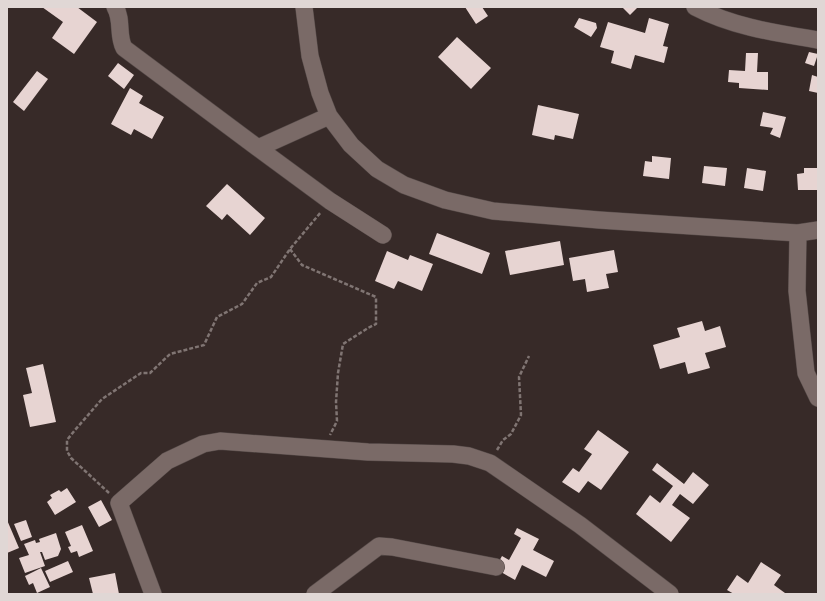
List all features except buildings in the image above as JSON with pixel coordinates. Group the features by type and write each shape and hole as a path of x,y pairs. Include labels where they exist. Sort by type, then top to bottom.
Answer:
{"street":[{"path":"115,7 119,14 120,41 124,48 330,201 383,235"},
{"path":"304,7 310,56 320,94 329,116 351,145 377,169 404,185 445,200 493,211 599,220 798,233 818,230"},
{"path":"695,7 719,18 746,27 818,40"},
{"path":"258,148 329,116"},
{"path":"798,233 797,291 805,365 806,373 818,398"},
{"path":"153,594 119,503 167,461 203,444 220,441 368,452 453,454 469,456 490,463 580,525 670,594"},
{"path":"315,594 379,546 392,547 496,567"}],"path":[{"path":"119,503 71,458 67,451 68,440 71,435 102,399 141,373 150,373 170,354 204,344 217,317 242,304 257,283 270,277 290,249 330,201"},
{"path":"290,249 302,265 319,274 376,297 376,324 343,344 338,373 336,402 337,420 324,448"},
{"path":"490,463 503,440 511,434 521,415 519,377 528,356"}]}
